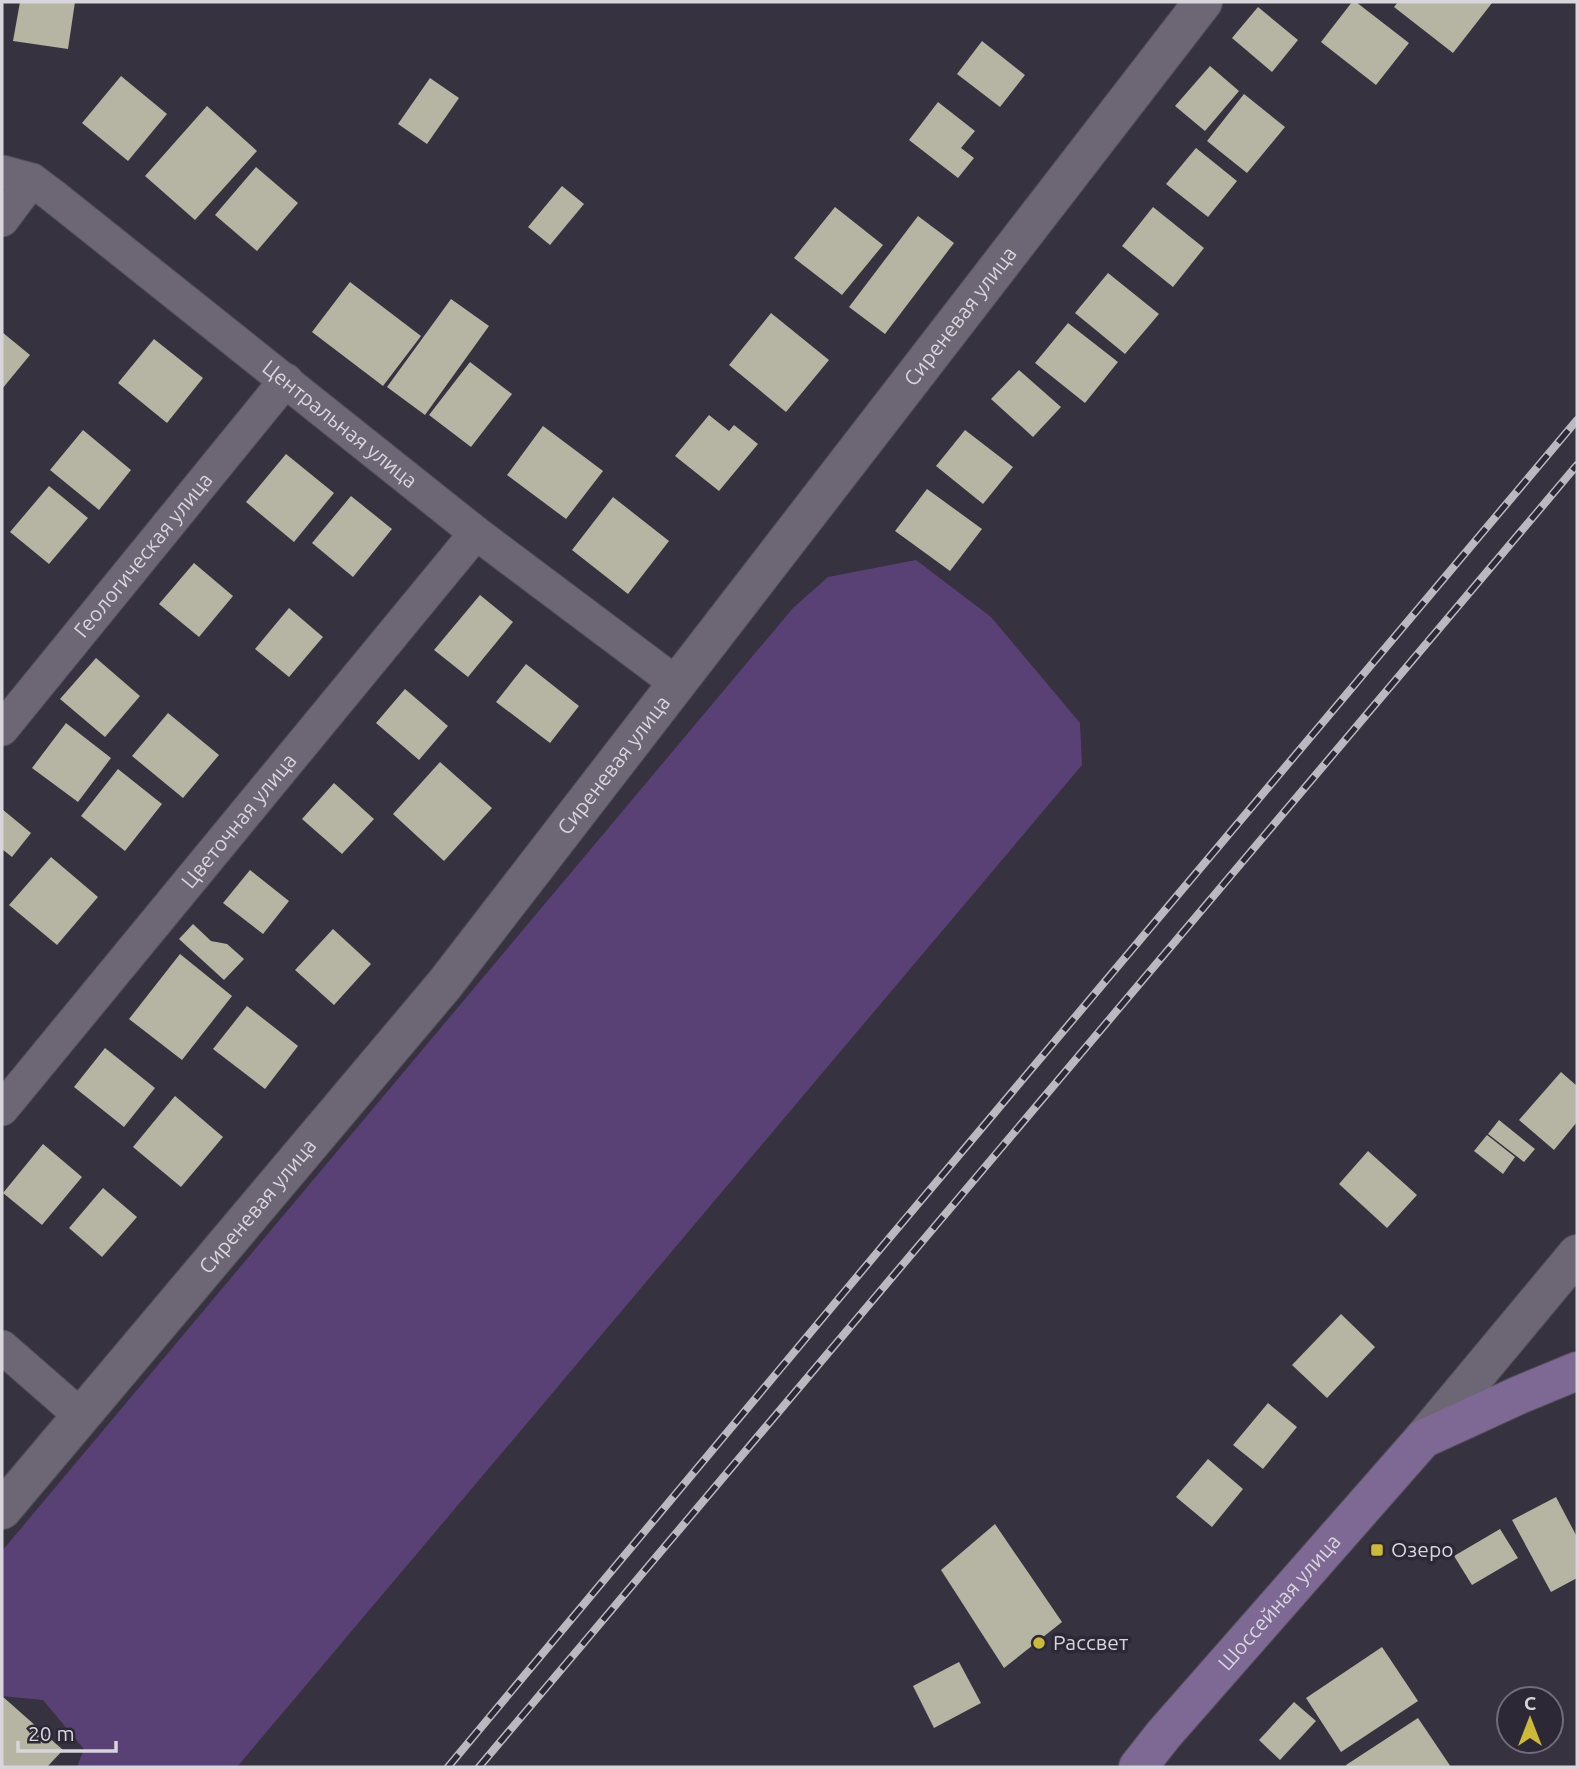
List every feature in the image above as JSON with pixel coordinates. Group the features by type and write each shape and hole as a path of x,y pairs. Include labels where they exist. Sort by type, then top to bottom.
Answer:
{"main road":[{"path":"1423,1439 1577,1371"},
{"name":"Шоссейная улица","path":"1138,1767 1423,1439"}],"street":[{"name":"Сиреневая улица","path":"2,1510 445,984 1203,2"},
{"name":"Центральная улица","path":"17,176 286,380 477,533 676,683"},
{"path":"2,220 17,176"},
{"name":"Геологическая улица","path":"2,729 286,380"},
{"name":"Цветочная улица","path":"2,1109 477,533"},
{"path":"1423,1439 1577,1254"},
{"path":"2,1347 81,1416"}],"shaded area":[{"path":"916,560 991,617 1080,723 1082,765 237,1767 77,1767 84,1749 43,1700 2,1696 2,1551 793,608 828,577"}],"building":[{"path":"20,2 75,2 68,49 13,41"},
{"path":"1352,2 1356,2 1409,43 1376,85 1321,42"},
{"path":"1398,2 1492,3 1453,53 1394,7"},
{"path":"1258,7 1298,40 1272,72 1232,38"},
{"path":"982,41 1025,75 1000,107 957,74"},
{"path":"1210,66 1239,91 1205,131 1175,106"},
{"path":"121,76 167,114 128,161 82,123"},
{"path":"430,78 459,98 427,144 398,124"},
{"path":"1244,94 1285,127 1247,173 1207,141"},
{"path":"938,102 975,131 961,148 974,158 958,178 909,140"},
{"path":"207,106 257,151 195,220 145,176"},
{"path":"1196,148 1237,181 1208,217 1166,184"},
{"path":"256,167 298,203 257,251 215,215"},
{"path":"562,186 584,204 550,245 528,227"},
{"path":"835,207 883,245 842,295 794,258"},
{"path":"1153,207 1204,248 1173,287 1122,246"},
{"path":"918,216 954,243 885,334 849,307"},
{"path":"1108,273 1159,314 1125,354 1075,313"},
{"path":"350,282 421,336 383,386 312,332"},
{"path":"451,299 489,326 425,415 387,387"},
{"path":"771,313 829,360 786,412 729,365"},
{"path":"1068,323 1118,362 1085,403 1035,363"},
{"path":"2,332 30,355 2,389"},
{"path":"154,339 203,378 167,423 118,383"},
{"path":"470,362 512,394 471,447 429,415"},
{"path":"1019,370 1061,407 1033,437 991,399"},
{"path":"709,415 729,431 734,425 758,444 719,491 675,456"},
{"path":"543,426 603,471 566,519 507,475"},
{"path":"83,430 131,470 99,510 50,470"},
{"path":"965,430 1013,467 983,504 936,466"},
{"path":"286,454 334,493 294,542 246,502"},
{"path":"49,486 88,518 49,564 10,532"},
{"path":"927,489 982,529 950,571 895,531"},
{"path":"351,496 392,529 353,577 312,543"},
{"path":"613,497 669,541 628,594 572,550"},
{"path":"194,563 233,596 199,637 159,604"},
{"path":"480,595 513,622 468,677 434,650"},
{"path":"289,608 323,637 289,677 255,649"},
{"path":"96,658 140,696 105,737 60,699"},
{"path":"526,664 579,706 550,743 496,702"},
{"path":"405,689 448,726 419,760 376,723"},
{"path":"168,713 219,755 183,798 132,756"},
{"path":"66,723 111,758 78,802 32,768"},
{"path":"440,762 492,808 444,861 393,814"},
{"path":"118,769 162,804 125,851 81,816"},
{"path":"334,783 374,819 342,854 302,819"},
{"path":"2,809 31,833 12,857 2,849"},
{"path":"51,857 98,897 57,945 9,905"},
{"path":"250,870 289,901 263,934 223,903"},
{"path":"193,924 211,941 227,944 244,959 224,980 179,939"},
{"path":"333,929 371,964 334,1005 295,970"},
{"path":"180,954 232,996 182,1060 129,1019"},
{"path":"247,1006 298,1046 265,1089 213,1049"},
{"path":"105,1048 155,1088 124,1127 74,1087"},
{"path":"1561,1072 1577,1086 1577,1122 1554,1150 1519,1120"},
{"path":"175,1096 223,1137 181,1187 133,1147"},
{"path":"1499,1120 1535,1149 1524,1162 1488,1134"},
{"path":"1487,1135 1515,1157 1503,1174 1474,1151"},
{"path":"43,1144 82,1177 42,1225 3,1193"},
{"path":"1368,1151 1417,1195 1387,1228 1339,1184"},
{"path":"103,1188 137,1217 102,1257 69,1228"},
{"path":"1341,1314 1375,1347 1327,1398 1292,1365"},
{"path":"1268,1403 1297,1427 1263,1469 1233,1445"},
{"path":"1208,1459 1243,1489 1212,1527 1176,1497"},
{"path":"1556,1497 1577,1537 1577,1578 1551,1592 1512,1520"},
{"path":"995,1524 1062,1622 1004,1668 941,1570"},
{"path":"1500,1529 1518,1558 1472,1585 1454,1556"},
{"path":"1382,1647 1418,1701 1341,1752 1306,1698"},
{"path":"959,1662 981,1703 934,1728 913,1686"},
{"path":"2,1696 63,1750 47,1767 2,1767"},
{"path":"1294,1702 1316,1721 1280,1760 1259,1740"},
{"path":"1418,1718 1451,1767 1347,1767 1346,1765"}],"railway":[{"path":"448,1767 1577,420"},
{"path":"479,1767 1577,465"}],"place":[{"name":"Озеро","path":"1377,1550"},
{"name":"Рассвет","path":"1039,1643"}]}
